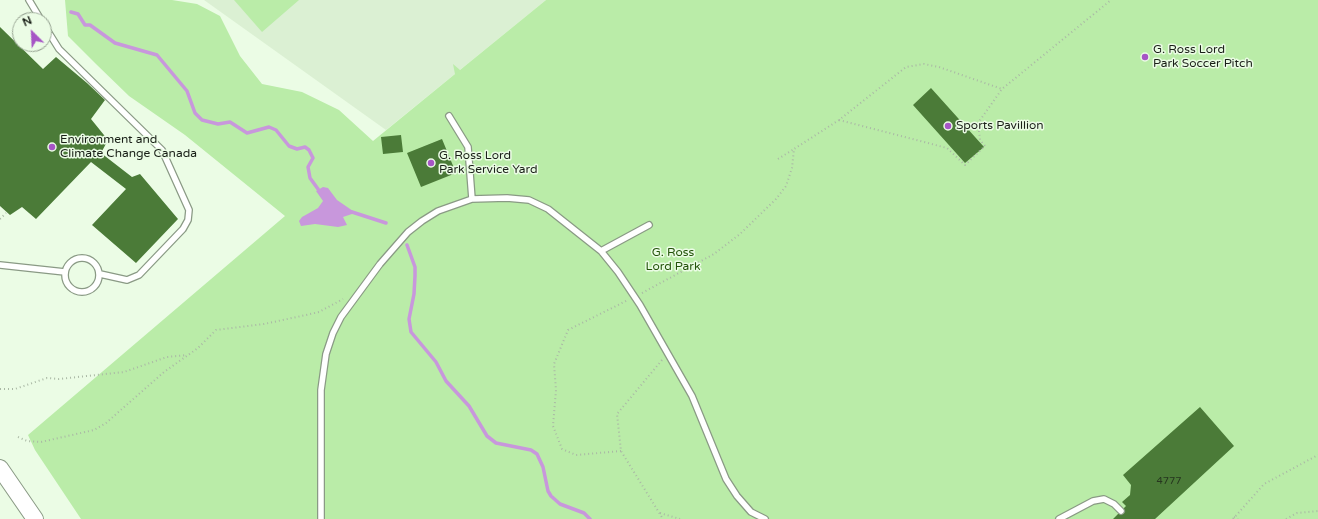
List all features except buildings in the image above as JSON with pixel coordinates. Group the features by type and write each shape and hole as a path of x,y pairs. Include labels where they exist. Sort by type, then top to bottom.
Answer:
{"main road":[{"path":"0,468 35,519"}],"lane":[{"path":"29,0 36,12"},
{"path":"52,37 59,49 162,150 189,210 188,220 183,229 139,275 127,280 100,274"},
{"path":"449,116 468,148 472,199"},
{"path":"321,519 322,390 326,354 333,333 364,286 408,232 422,221 438,211 472,199 507,198 528,200 548,209 601,251 634,296 692,396 726,479 737,496 751,512 765,519"},
{"path":"601,251 649,225"},
{"path":"80,258 92,260 96,264 100,274 96,285 92,290 81,293 71,288 67,284 65,272 70,262 80,258"},
{"path":"0,265 65,272"},
{"path":"1059,519 1093,501 1104,499 1114,504 1121,511"}],"path":[{"path":"839,120 947,148 964,165 985,146 980,140 978,123 1002,89 1111,0"},
{"path":"778,159 839,120 906,67 924,64 939,67 1002,89"},
{"path":"621,451 576,455 562,449 553,426 556,390 554,364 568,330 708,257 740,234 776,199 786,186 792,168 794,149"},
{"path":"0,219 6,213"},
{"path":"18,437 27,441 41,442 94,430 106,423 164,372 188,355 216,330 264,324 306,316 319,312 348,297 344,302"},
{"path":"663,519 621,451 617,414 668,353"},
{"path":"0,389 15,389 47,378 59,379 124,372 167,358 188,355"},
{"path":"1238,519 1234,518 1264,484 1318,455"},
{"path":"1286,519 1297,513 1318,511"},
{"path":"658,513 680,519"}],"shaded area":[{"path":"204,0 546,0 386,130"},
{"path":"323,187 328,188 337,200 353,211 352,214 343,217 347,225 338,227 315,224 301,226 299,221 302,217 318,208 323,201 316,191"}],"green space":[{"name":"G. Ross Lord Park","path":"65,0 172,0 197,4 220,16 240,56 262,84 302,92 339,110 373,141 455,74 453,64 460,70 546,0 1318,0 1318,519 81,519 35,450 28,435 285,216 185,135 129,96 96,64 68,36"},
{"path":"234,0 299,0 262,32"}],"waterway":[{"path":"71,12 78,14 85,25 90,25 115,43 157,55 187,91 195,113 202,120 218,124 230,122 247,133 269,127 276,130 289,146 297,149 305,147 309,150 313,158 308,167 310,178 318,189"},
{"path":"352,212 386,223"},
{"path":"407,245 415,267 414,294 409,319 411,332 436,362 446,381 469,406 487,436 496,443 531,450 537,454 543,467 548,491 551,496 560,504 584,513 590,519"}],"place":[{"name":"G. Ross Lord Park Soccer Pitch","path":"1145,57"},
{"name":"Sports Pavillion","path":"948,126"},
{"name":"Environment and Climate Change Canada","path":"52,147"},
{"name":"G. Ross Lord Park Service Yard","path":"431,163"}]}
